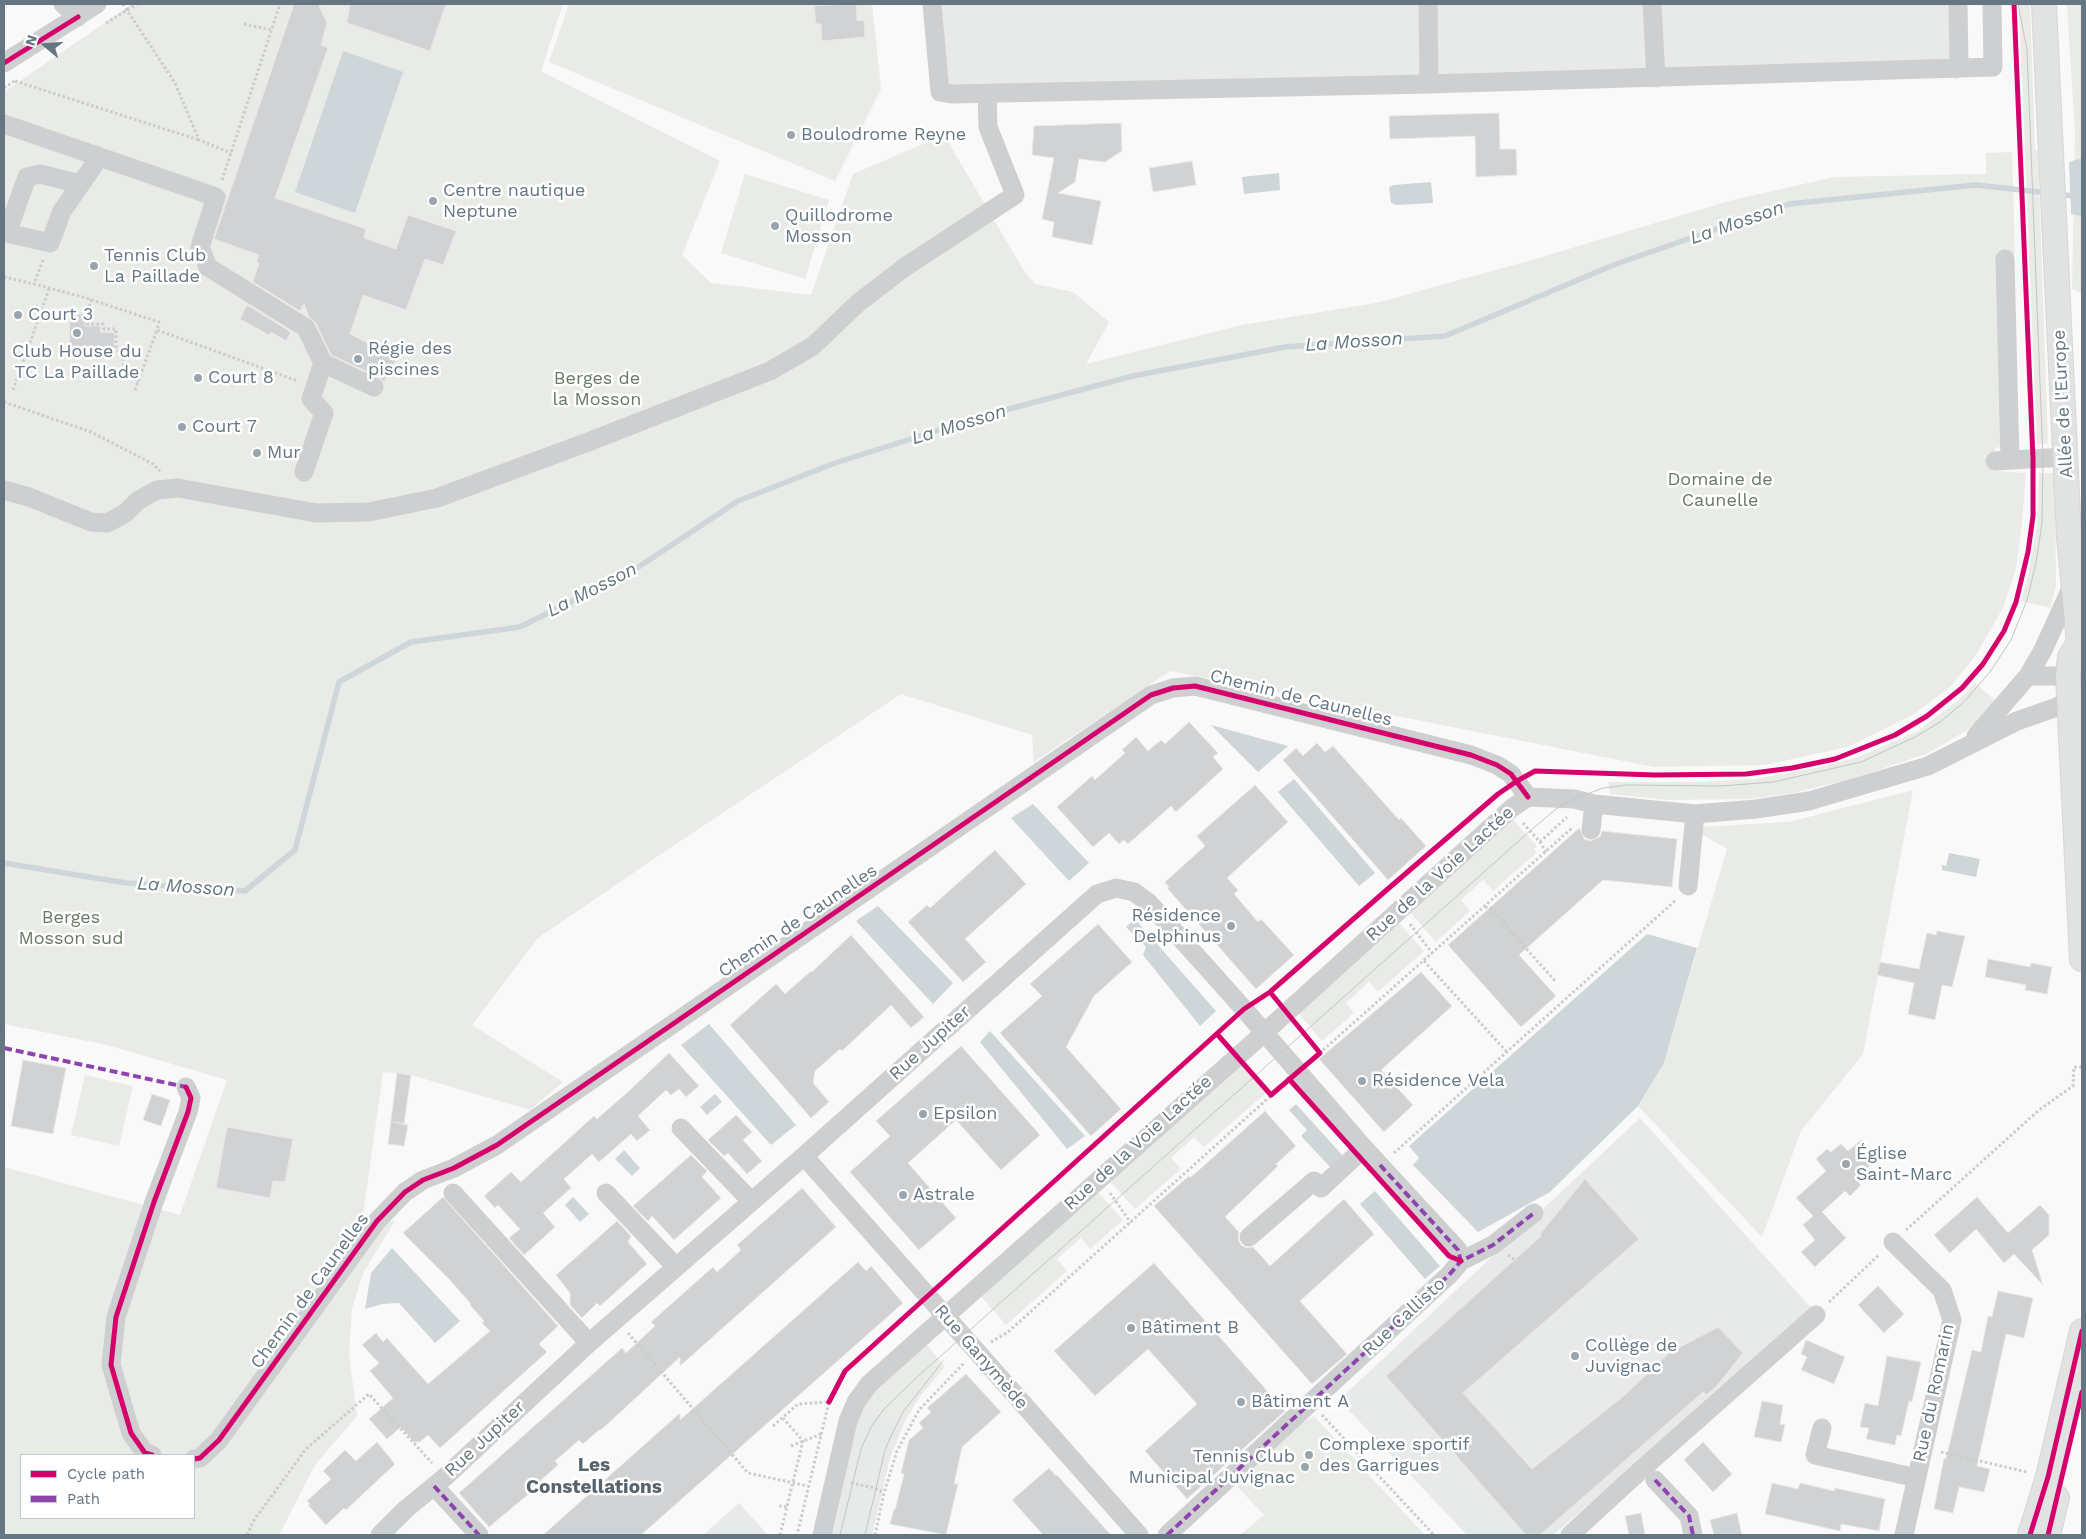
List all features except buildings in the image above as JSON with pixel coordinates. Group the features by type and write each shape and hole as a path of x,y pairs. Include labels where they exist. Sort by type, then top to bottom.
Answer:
{"main road":[{"name":"Allée de l'Europe","path":"2044,4 2069,537 2081,646 2070,657 2075,684 2082,959"},
{"path":"2030,1535 2048,1477 2082,1331"},
{"path":"2048,1535 2082,1392"}],"street":[{"path":"63,4 78,17"},
{"path":"4,63 97,4"},
{"path":"932,4 940,92 952,94 1429,84 1993,67 1992,4"},
{"path":"1428,4 1429,84"},
{"path":"1652,4 1656,78"},
{"path":"1956,69 1959,62 1958,4"},
{"path":"4,490 30,496 91,522 107,523 124,514 139,500 157,490 178,488 316,514 370,512 437,498 588,442 770,370 813,346 858,303 905,267 1014,195 988,127 987,93"},
{"path":"4,124 216,197 200,248 208,267 306,328 323,363 374,387"},
{"path":"80,184 40,174 27,177 7,233 50,243 62,211 94,165 87,152"},
{"path":"2005,259 2003,461 2065,457"},
{"path":"304,472 324,413 310,399 323,363"},
{"path":"1964,748 1990,722 2028,676 2043,650 2074,581"},
{"path":"1528,798 1574,799 1594,804 1695,814 1756,809 1810,801 1914,771 2017,721 2056,707 2075,684 2028,676"},
{"name":"Chemin de Caunelles","path":"195,1459 200,1458 219,1440 377,1221 405,1192 423,1180 454,1168 497,1145 1151,695 1173,688 1195,686 1472,755 1497,765 1511,774 1528,798"},
{"name":"Rue de la Voie Lactée","path":"822,1535 848,1421 856,1402 869,1384 1512,808 1528,798"},
{"path":"1582,828 1594,804"},
{"path":"1682,893 1695,814"},
{"name":"Rue Jupiter","path":"380,1535 589,1343 804,1156 1097,894 1116,888 1134,892 1149,903 1264,1032"},
{"path":"1264,1032 1364,1148 1458,1250 1461,1260 1493,1245 1534,1213"},
{"path":"148,1454 145,1453 131,1433 111,1365 116,1317 154,1202 188,1112 191,1098 186,1087"},
{"path":"681,1128 751,1201"},
{"path":"1248,1236 1314,1181 1320,1188 1364,1148"},
{"name":"Rue Ganymède","path":"804,1156 945,1315 975,1352 1139,1535"},
{"path":"606,1192 676,1267"},
{"path":"453,1193 589,1343"},
{"name":"Rue du Romarin","path":"1893,1242 1942,1290 1952,1320 1904,1535"},
{"name":"Rue Callisto","path":"1167,1535 1449,1275 1461,1260"},
{"path":"1570,1535 1816,1315"},
{"path":"1822,1428 1815,1455 1917,1478"},
{"path":"1655,1480 1688,1516 1693,1535"},
{"path":"439,1481 479,1535"}],"path":[{"path":"123,4 175,83 200,140"},
{"path":"216,197 280,4"},
{"path":"244,24 272,30"},
{"path":"15,80 200,140 231,153"},
{"path":"34,284 50,243"},
{"path":"4,277 91,299 159,322 135,390"},
{"path":"13,390 49,289"},
{"path":"91,299 86,314 87,324 103,324 104,329 116,329 116,348 122,355 124,372 138,382"},
{"path":"157,330 305,384"},
{"path":"4,402 91,432 153,464 178,488"},
{"path":"1320,1052 1485,907 1582,828"},
{"path":"1380,1165 1682,893"},
{"path":"1485,907 1490,908 1556,982"},
{"path":"1424,961 1507,1052"},
{"path":"1816,1315 1893,1242 2039,1110 2073,1086 2074,1067 2082,1067"},
{"path":"875,1535 884,1493 897,1451 919,1410 975,1352 1008,1332 1271,1095"},
{"path":"1098,1178 1131,1223"},
{"path":"617,1320 748,1473 808,1486"},
{"path":"247,1535 254,1520 306,1449 369,1394 439,1481"},
{"path":"773,1426 798,1404 829,1402 797,1535"},
{"path":"1311,1404 1434,1535"},
{"path":"783,1418 803,1442"},
{"path":"791,1446 821,1434"},
{"path":"780,1535 803,1442"},
{"path":"1923,1448 2048,1477"},
{"path":"835,1478 861,1487 876,1488 884,1493"},
{"path":"779,1506 788,1507"}],"shaded area":[{"path":"938,4 1963,4 1962,74 948,101"},
{"path":"343,51 403,72 355,213 295,192"},
{"path":"2082,158 2082,216 2071,214 2069,162"},
{"path":"1279,173 1280,190 1244,194 1242,177"},
{"path":"1431,182 1433,203 1397,205 1391,203 1389,187"},
{"path":"1211,725 1288,746 1258,772"},
{"path":"1294,779 1375,873 1359,886 1278,792"},
{"path":"1033,804 1089,863 1069,881 1011,818"},
{"path":"1949,853 1980,859 1976,877 1942,870 1942,865 1946,866"},
{"path":"878,906 953,983 933,1004 856,921"},
{"path":"1135,919 1216,1011 1200,1026 1143,955 1146,947 1126,927"},
{"path":"1647,934 1697,948 1664,1063 1638,1106 1550,1192 1478,1232 1413,1165 1419,1158 1409,1146"},
{"path":"709,1024 796,1125 771,1145 681,1045"},
{"path":"990,1031 1085,1136 1067,1149 980,1042"},
{"path":"715,1094 722,1102 707,1115 700,1107"},
{"path":"1296,1104 1343,1156 1331,1168 1301,1136 1307,1130 1289,1110"},
{"name":"Collège de Juvignac","path":"1640,1118 1815,1312 1553,1535 1467,1535 1339,1400"},
{"path":"624,1150 640,1168 632,1176 615,1159"},
{"path":"1375,1191 1440,1266 1425,1279 1360,1204"},
{"path":"573,1197 589,1214 580,1222 565,1205"},
{"path":"392,1248 460,1321 435,1343 399,1303 382,1304 365,1309 371,1273"},
{"path":"860,1410 906,1419 890,1458 872,1535 829,1535"},
{"path":"739,1503 768,1535 703,1535"}],"green space":[{"path":"132,4 563,4 541,71 720,161 682,255 711,283 811,295 853,174 944,135 1024,271 1035,284 1073,292 1109,322 1086,364 1242,325 1376,303 1525,262 1729,201 1834,177 1986,174 1986,153 2012,152 2015,254 1999,254 2006,446 1995,448 1996,471 2026,473 2022,523 2016,569 2003,608 1976,655 1949,688 1911,716 1847,747 1765,765 1654,767 1170,671 1034,762 1032,735 901,694 538,938 472,1025 563,1082 530,1110 411,1075 383,1072 363,1215 395,1221 363,1273 352,1309 349,1355 357,1416 315,1465 279,1535 4,1535 4,1167 180,1215 227,1080 107,1045 4,1024 4,92"},
{"name":"Boulodrome Reyne","path":"569,4 872,4 881,89 835,181 549,62"},
{"path":"2019,4 2030,4 2035,150 2038,151 2048,444 2037,444"},
{"path":"2067,4 2082,4 2082,294 2072,289 2075,135"},
{"name":"Quillodrome Mosson","path":"745,174 829,200 805,279 721,253"},
{"path":"2039,473 2055,473 2056,586 2050,608 2021,601 2029,571 2037,525"},
{"path":"1975,683 1998,703 1966,731 1926,754 1848,780 1792,793 1749,799 1667,800 1610,794 1608,782 1699,782 1755,779 1816,768 1858,757 1918,731 1958,700"},
{"path":"1913,790 1863,1054 1801,1131 1762,1237 1638,1106 1664,1063 1727,849 1698,832 1699,827 1789,822"},
{"path":"1513,820 1537,846 1534,849 1537,852 1493,891 1483,880 1461,900 1470,911 1436,942 1410,912"},
{"path":"1399,923 1424,951 1378,992 1369,982 1346,1003 1354,1013 1322,1041 1298,1013"},
{"path":"1241,1063 1267,1092 1204,1147 1194,1137 1171,1158 1181,1169 1135,1209 1109,1180"},
{"path":"85,1075 133,1086 119,1146 71,1135"},
{"path":"1098,1192 1123,1220 1090,1249 1081,1238 1057,1259 1067,1271 1006,1325 981,1296"},
{"path":"926,1344 945,1367 921,1395 906,1419 860,1410 872,1392"},
{"name":"Tennis Club Municipal Juvignac","path":"1314,1416 1425,1535 1240,1535 1264,1515 1236,1485 1299,1425"}],"pier":[{"path":"2068,160 2071,216 2068,214"}],"waterway":[{"name":"La Mosson","path":"4,863 126,883 245,891 295,850 339,682 411,642 520,627 631,572 738,501 835,463 990,414 1133,376 1285,347 1445,336 1616,264 1789,204 1976,185 2049,193"},
{"name":"La Mosson","path":"2058,194 2082,197"}],"tram line":[{"path":"840,1535 861,1449 871,1427 884,1409 916,1378 1556,809 1574,799 1603,788 1627,785 1721,786 1773,782 1861,762 1915,737 1940,722 1963,703 1990,672 2011,640 2027,600 2036,563 2042,523 2043,459 2027,50 2018,4"},
{"path":"865,1535 885,1450 892,1434 903,1412 943,1361"}],"marked path":[{"path":"4,1048 186,1087"},
{"path":"1380,1165 1458,1250 1461,1261"},
{"path":"1167,1535 1449,1275 1461,1261 1493,1245 1534,1213"},
{"path":"1655,1480 1689,1516 1693,1535"},
{"path":"434,1486 479,1535"}],"cycle path":[{"path":"829,1402 845,1371 1244,1009 1270,992 1498,794 1517,781 1535,771 1655,775 1746,774 1792,768 1835,759 1895,735 1927,716 1962,688 1983,664 2004,631 2016,602 2028,552 2033,516 2033,459 2014,4"},
{"path":"4,63 78,17"},
{"path":"195,1459 200,1458 219,1440 377,1221 405,1192 423,1180 454,1168 497,1145 1151,695 1173,688 1195,686 1471,755 1497,765 1511,774 1528,797"},
{"path":"1217,1034 1271,1095 1320,1053 1270,992"},
{"path":"1289,1079 1449,1256 1461,1261"},
{"path":"148,1454 145,1453 131,1433 111,1365 116,1317 154,1202 188,1112 191,1098 186,1087"},
{"path":"2030,1535 2048,1477 2082,1331"},
{"path":"2048,1535 2082,1392"}],"place":[{"name":"Boulodrome Reyne","path":"791,135"},
{"name":"Centre nautique Neptune","path":"433,201"},
{"name":"Quillodrome Mosson","path":"775,226"},
{"name":"Tennis Club La Paillade","path":"94,266"},
{"name":"Court 3","path":"18,315"},
{"name":"Club House du TC La Paillade","path":"77,333"},
{"name":"Régie des piscines","path":"358,359"},
{"name":"Court 8","path":"198,378"},
{"name":"Court 7","path":"182,427"},
{"name":"Mur","path":"257,453"},
{"name":"Résidence Delphinus","path":"1231,926"},
{"name":"Résidence Vela","path":"1362,1081"},
{"name":"Epsilon","path":"923,1114"},
{"name":"Église Saint-Marc","path":"1846,1164"},
{"name":"Astrale","path":"903,1195"},
{"name":"Bâtiment B","path":"1131,1328"},
{"name":"Collège de Juvignac","path":"1575,1356"},
{"name":"Bâtiment A","path":"1241,1402"},
{"name":"Complexe sportif des Garrigues","path":"1309,1455"},
{"name":"Tennis Club Municipal Juvignac","path":"1305,1467"}],"district":[{"name":"Les Constellations","path":"594,1476"}],"park label":[{"name":"Berges de la Mosson","path":"597,389"},
{"name":"Domaine de Caunelle","path":"1720,490"},
{"name":"Berges Mosson sud","path":"71,928"}]}
